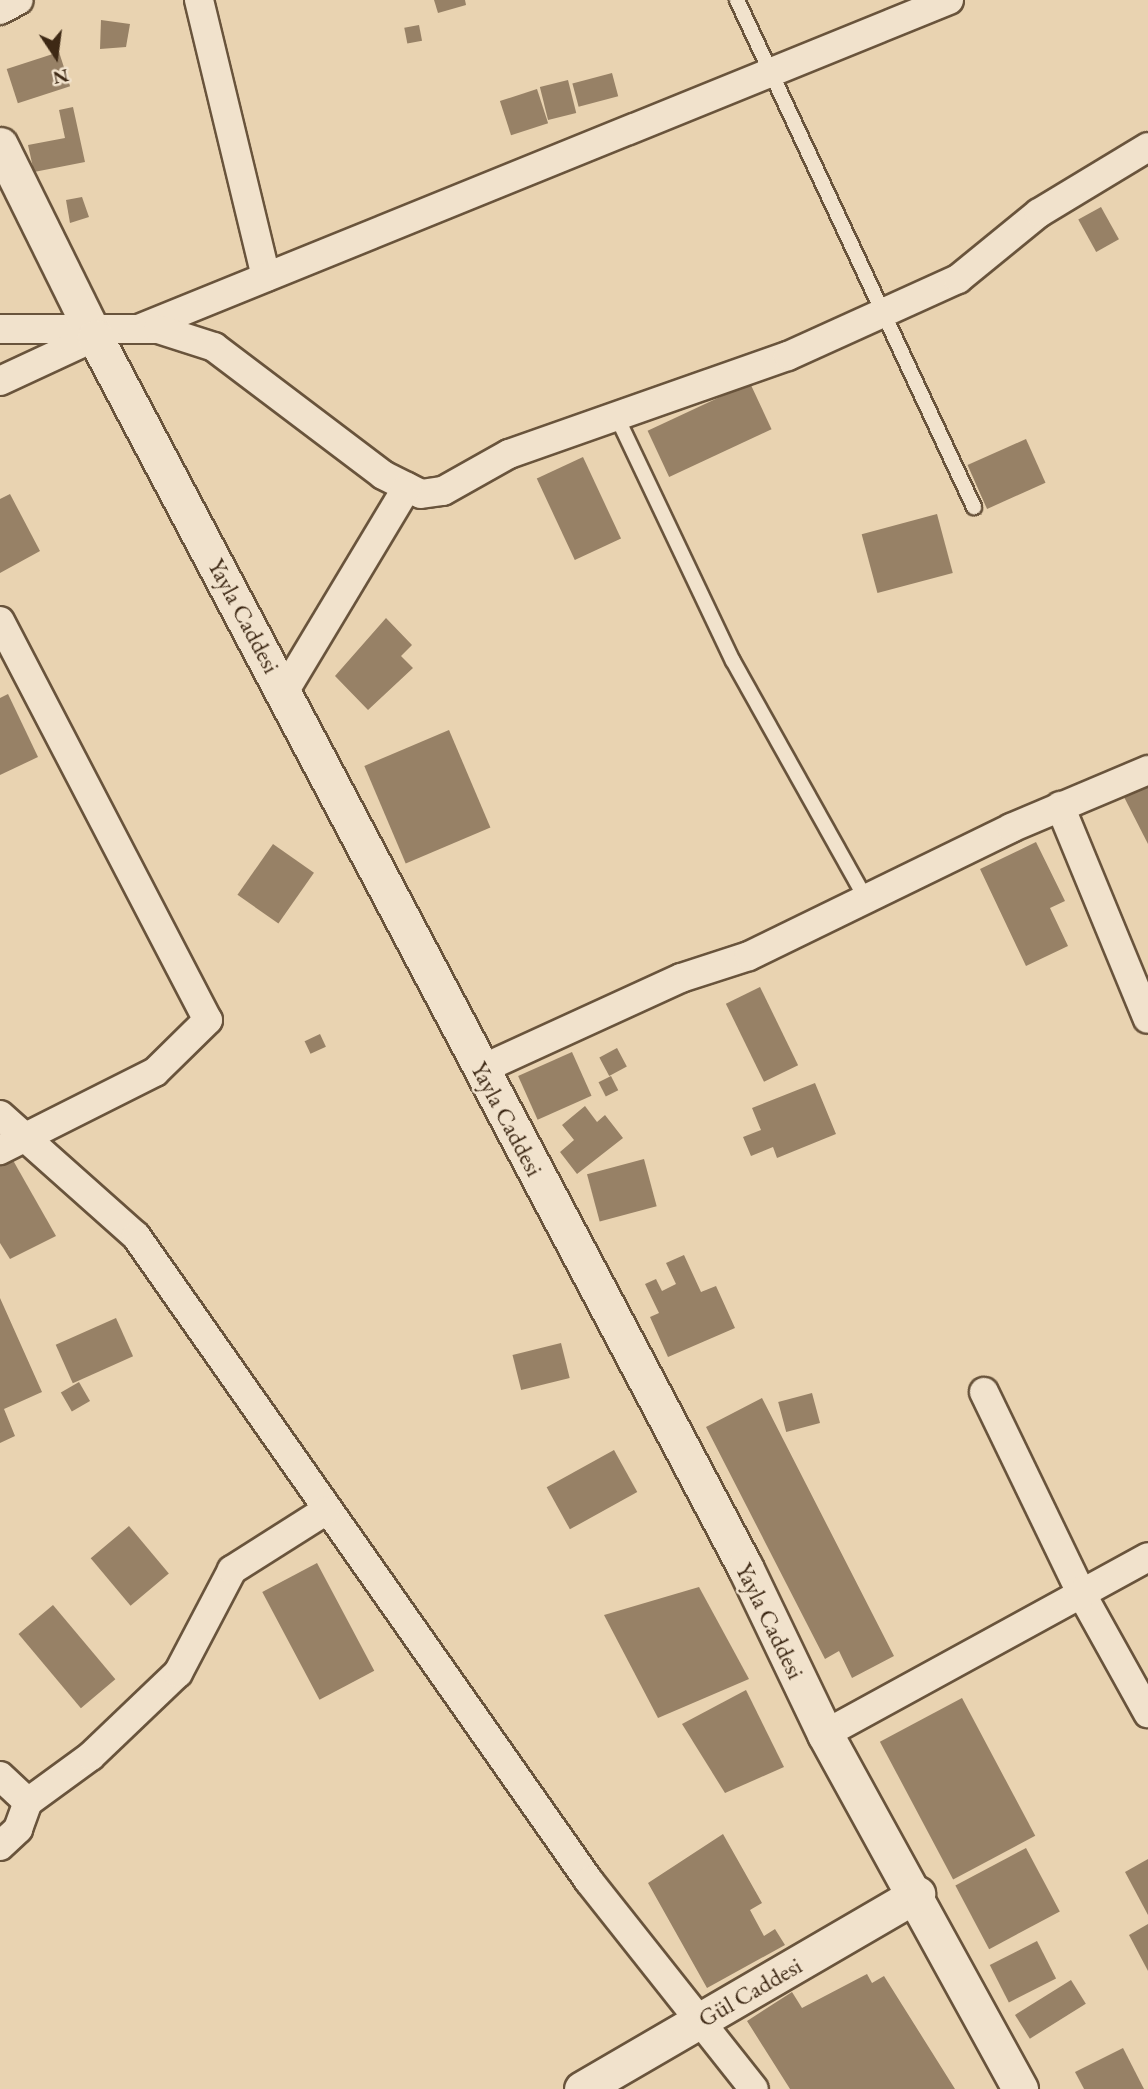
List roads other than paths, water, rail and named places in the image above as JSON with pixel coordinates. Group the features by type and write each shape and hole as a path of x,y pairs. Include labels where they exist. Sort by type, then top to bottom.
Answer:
{"street":[{"path":"0,10 19,0"},
{"path":"199,0 266,277"},
{"path":"141,328 949,0"},
{"name":"Yayla Caddesi","path":"0,145 92,331 284,692 480,1070 745,1567 825,1734 917,1894 1020,2089"},
{"path":"0,329 92,331 141,328 214,347 407,486 421,494 443,491 509,454 882,316 958,279 1039,212 1147,152"},
{"path":"0,382 92,331"},
{"path":"284,692 407,486"},
{"path":"0,621 208,1020 155,1072 11,1142"},
{"path":"480,1070 866,898 1060,806 1148,770"},
{"path":"1060,806 1148,1019"},
{"path":"0,1115 11,1142 136,1237 325,1511 697,2023 754,2089"},
{"path":"984,1392 1080,1591 1148,1713"},
{"path":"0,1846 18,1829 28,1802 91,1756 178,1673 232,1570 325,1511"},
{"path":"825,1734 1080,1591 1148,1557"},
{"path":"0,1776 28,1802"},
{"name":"Gül Caddesi","path":"582,2089 917,1894"}],"lane":[{"path":"737,0 882,316 974,507"},
{"path":"616,415 733,662 866,898"}]}
